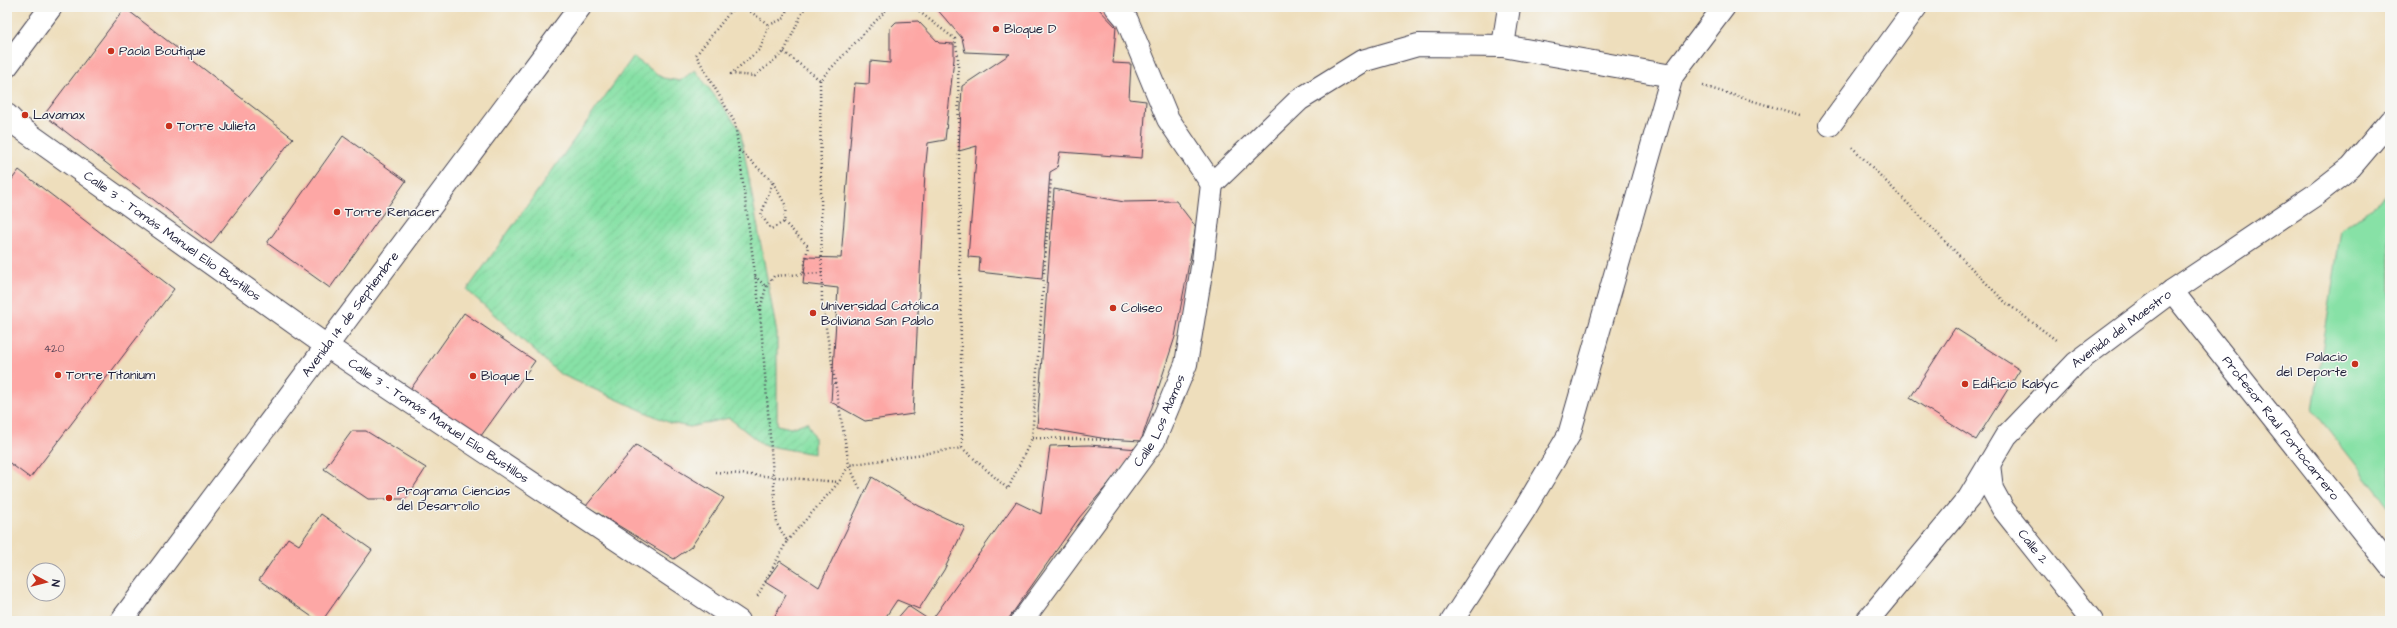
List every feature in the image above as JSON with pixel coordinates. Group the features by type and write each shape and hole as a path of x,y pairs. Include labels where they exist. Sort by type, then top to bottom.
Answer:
{"street":[{"path":"7,66 51,7"},
{"name":"Avenida 14 de Septiembre","path":"121,621 328,347 580,7"},
{"path":"1116,7 1127,20 1168,119 1212,184 1299,100 1362,61 1418,45 1503,46 1672,76"},
{"path":"1503,46 1509,7"},
{"path":"1452,621 1523,512 1569,435 1672,76 1724,7"},
{"path":"1830,125 1916,7"},
{"name":"Calle 3 - Tomás Manuel Elio Bustillos","path":"7,115 18,126 328,347 739,621"},
{"name":"Avenida del Maestro","path":"1867,621 1968,498 2006,436 2076,363 2172,291 2315,195 2350,167 2390,121"},
{"name":"Calle Los Alamos","path":"1022,621 1154,441 1186,364 1203,261 1212,184"},
{"name":"Profesor Raul Portocarrero","path":"2172,291 2390,566"},
{"name":"Calle 2","path":"1989,464 1992,489 2003,509 2092,621"}],"path":[{"path":"734,7 696,55 735,123 760,312 778,524 787,541"},
{"path":"744,7 769,25"},
{"path":"787,7 785,18 769,25 760,49 731,74 755,76 784,52 805,7"},
{"path":"860,489 849,466 822,304 820,80 889,7"},
{"path":"913,7 955,39 958,57 962,448 1008,489 1032,438 1051,179"},
{"path":"784,52 820,80"},
{"path":"1672,76 1830,125 2005,302 2055,339 2076,363"},
{"path":"739,149 774,182 786,206 784,222"},
{"path":"774,182 761,215 771,229 784,222"},
{"path":"784,222 808,246 803,274"},
{"path":"760,312 766,287 774,276 822,273"},
{"path":"755,276 766,287"},
{"path":"1032,438 1154,441"},
{"path":"754,601 787,541 839,482 849,466 962,448"},
{"path":"715,472 839,482"}],"green space":[{"path":"633,57 663,78 680,81 695,70 740,129 777,334 777,425 791,428 807,422 814,437 814,454 763,445 729,418 690,427 670,423 560,374 467,290"},
{"name":"Palacio del Deporte","path":"2390,191 2390,508 2313,410 2341,230 2375,205"}],"building":[{"path":"935,7 1097,7 1116,27 1113,63 1131,64 1129,99 1146,101 1142,158 1060,152 1057,168 1050,172 1042,279 979,272 980,258 968,257 977,146 959,151 962,86 1010,54 965,52 962,38"},
{"name":"Torre Julieta","path":"125,8 293,138 211,244 44,115"},
{"path":"918,21 939,43 954,44 954,59 945,140 928,143 925,172 913,414 865,421 831,402 838,288 803,284 806,257 841,258 855,83 869,84 870,61 890,63 890,28 896,22"},
{"name":"Torre Renacer","path":"343,136 406,181 330,288 267,243"},
{"name":"Torre Titanium","path":"19,170 174,289 30,478 7,461 7,186"},
{"name":"Coliseo","path":"1054,189 1124,202 1176,201 1196,227 1175,337 1141,441 1107,439 1037,427"},
{"name":"Bloque L","path":"464,313 535,361 478,440 410,390"},
{"name":"Edificio Kabyc","path":"1955,328 2020,370 1976,440 1910,398"},
{"path":"352,431 366,431 426,468 406,499 368,499 324,469"},
{"path":"636,445 724,498 691,547 674,559 586,506"},
{"path":"1089,445 1138,449 1079,518 1007,621 931,621 1016,502 1041,514 1050,446"},
{"path":"872,477 919,506 965,527 944,570 919,609 897,600 883,621 772,621 786,595 765,582 780,561 819,587"},
{"path":"321,514 372,550 322,621 318,621 259,580 288,538 299,545"},
{"path":"908,606 931,621 895,621"}],"place":[{"name":"Bloque D","path":"996,29"},
{"name":"Paola Boutique","path":"111,51"},
{"name":"Lavamax","path":"25,115"},
{"name":"Torre Julieta","path":"169,126"},
{"name":"Torre Renacer","path":"337,212"},
{"name":"Coliseo","path":"1113,308"},
{"name":"Universidad Católica Boliviana San Pablo","path":"813,313"},
{"name":"Palacio del Deporte","path":"2355,364"},
{"name":"Torre Titanium","path":"58,375"},
{"name":"Bloque L","path":"473,376"},
{"name":"Edificio Kabyc","path":"1965,384"},
{"name":"Programa Ciencias del Desarrollo","path":"389,498"}]}
